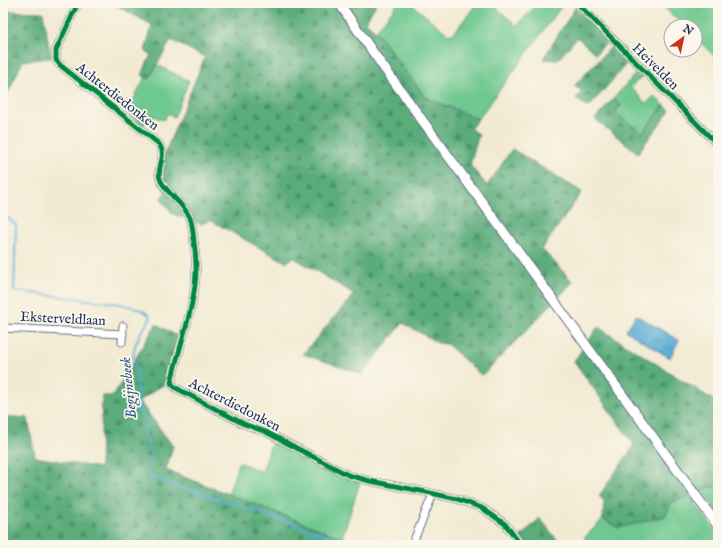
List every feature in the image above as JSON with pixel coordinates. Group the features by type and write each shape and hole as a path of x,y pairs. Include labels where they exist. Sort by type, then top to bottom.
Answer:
{"main road":[{"path":"338,3 718,526"}],"street":[{"name":"Achterdiedonken","path":"78,3 56,50 56,60 60,65 159,144 163,155 160,178 165,187 184,208 190,218 195,253 195,284 171,383 176,388 244,424 266,432 348,475 433,494 482,508 504,524 521,545"},
{"name":"Heivelden","path":"577,3 718,145"},
{"name":"Eksterveldlaan","path":"3,328 122,338 123,326"},
{"path":"412,545 433,494"}],"green space":[{"path":"112,3 377,3 365,22 376,31 425,97 478,119 470,129 479,134 470,165 487,186 512,149 582,192 542,249 573,282 482,376 447,344 438,343 403,323 362,374 303,354 354,294 293,257 287,263 210,220 201,224 174,215 161,199 165,192 155,173 205,57 171,40 149,79 142,75 151,54 145,51 152,25"},
{"path":"398,3 410,3 448,34 453,34 477,3 491,3 517,26 538,3 564,3 478,119 425,97 376,31"},
{"path":"660,3 718,3 718,60 703,45 703,18 675,18"},
{"path":"575,8 608,41 596,54 577,37 558,60 543,59"},
{"path":"3,11 43,12 51,58 23,61 3,103"},
{"path":"613,45 629,61 589,107 576,99 582,91 574,86"},
{"path":"157,65 189,81 174,117 168,113 164,120 154,116 152,119 148,117 143,127 127,113 145,77 149,79"},
{"path":"638,71 642,76 631,87 646,104 654,96 664,105 642,134 615,113 621,105 613,99"},
{"path":"613,99 621,105 615,113 642,133 664,105 670,110 638,153 595,119"},
{"path":"156,324 177,336 166,383 139,401 173,446 166,470 355,543 355,545 3,545 3,416 28,418 35,457 100,468 102,396 113,396"},
{"path":"598,327 718,403 718,486 707,488 671,503 665,516 618,528 603,519 604,501 599,496 634,445 574,361"},
{"path":"273,439 345,477 360,482 342,538 228,494 239,462 262,472"},
{"path":"718,486 718,514 702,491 707,488"},
{"path":"690,496 718,535 718,545 625,545 621,539 615,545 592,545 584,538 603,519 618,528 665,516 671,503"},
{"path":"540,518 561,545 525,545 520,537"}],"water":[{"path":"636,315 679,340 670,358 626,331"}],"waterway":[{"name":"Begijnebeek","path":"3,214 16,225 14,291 122,304 142,310 151,318 141,332 135,346 133,357 137,367 138,402 151,456 148,473 150,477 251,509 308,529 345,545"}],"cycle path":[{"path":"78,3 56,50 56,60 60,65 159,144 162,153 159,170 160,179 166,189 187,212 192,224 196,258 195,285 191,310 171,383 176,388 244,424 266,432 348,475 457,499 482,508 505,524 521,545"},
{"path":"577,3 718,145"}]}
